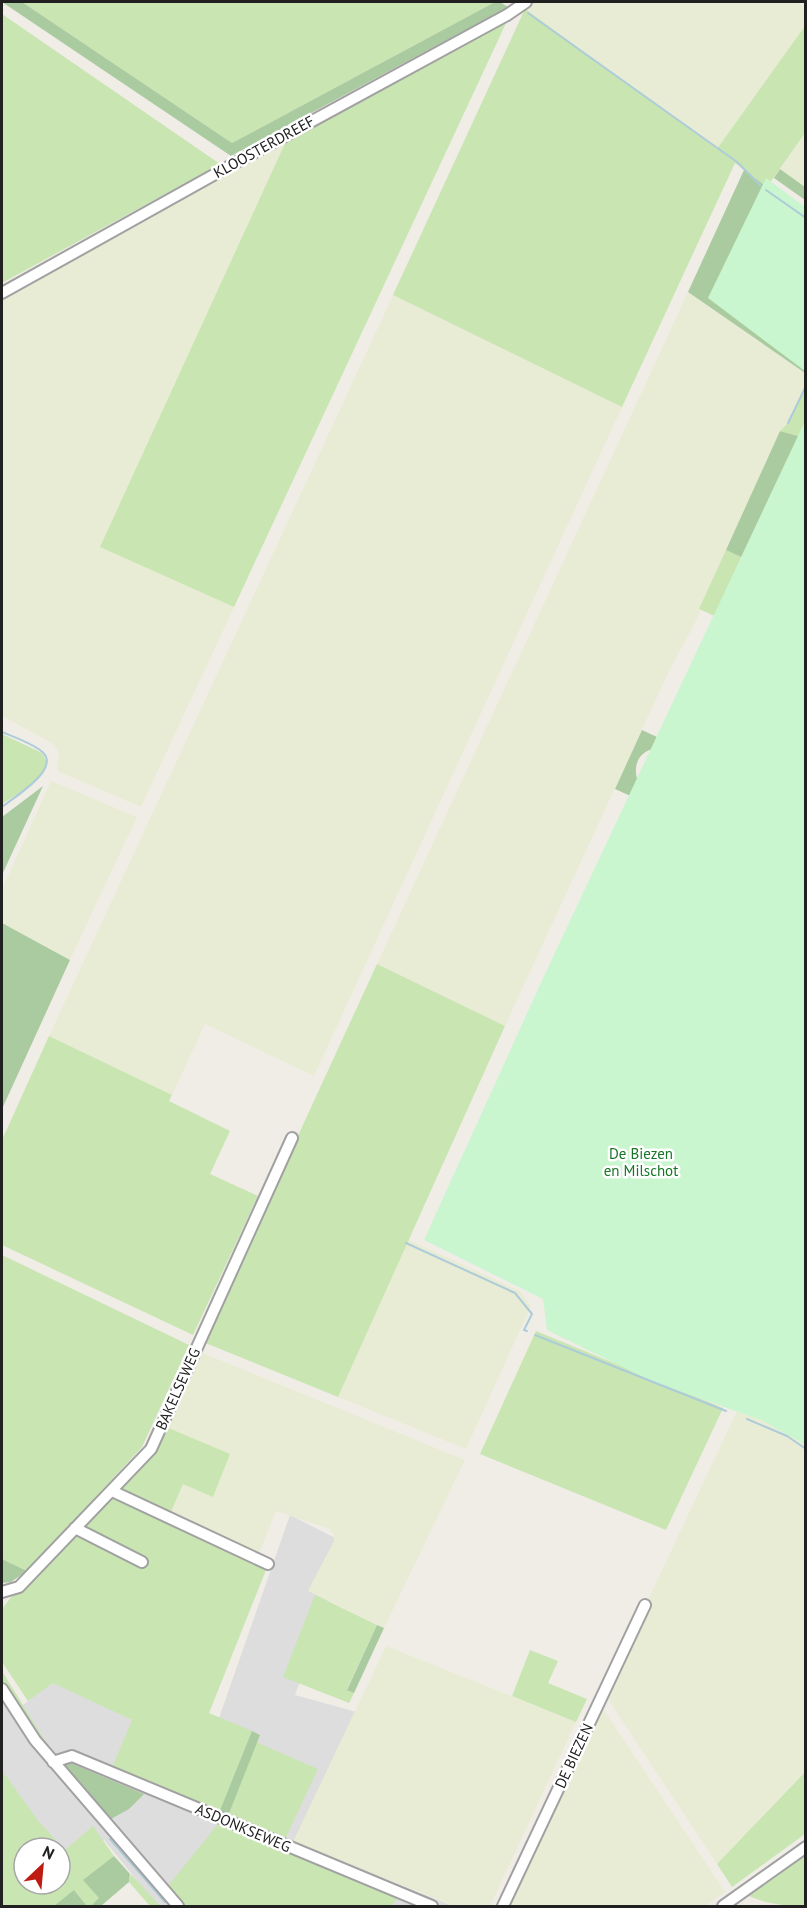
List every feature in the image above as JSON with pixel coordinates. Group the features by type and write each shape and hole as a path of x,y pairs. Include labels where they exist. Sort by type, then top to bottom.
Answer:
{"street":[{"name":"KLOOSTERDREEF","path":"2,294 507,15 526,2"},
{"name":"BAKELSEWEG","path":"2,1592 19,1587 151,1449 292,1138"},
{"path":"112,1491 268,1564"},
{"path":"75,1528 142,1562"},
{"name":"DE BIEZEN","path":"503,1906 645,1605"},
{"path":"2,1689 35,1740 178,1906"},
{"name":"ASDONKSEWEG","path":"53,1762 72,1756 432,1906"},
{"path":"723,1906 806,1847"}],"shaded area":[{"path":"290,1515 349,1545 295,1695 360,1713 332,1788 296,1844 453,1906 158,1906 104,1840 76,1863 72,1859 72,1836 51,1836 39,1823 28,1836 12,1836 12,1854 2,1865 2,1681 18,1709 53,1681 142,1725 219,1718"}],"green space":[{"path":"2,2 22,2 232,143 495,2 508,7 231,156"},
{"path":"22,2 495,2 232,143"},
{"path":"531,2 797,2 805,8 805,26 717,150 525,9"},
{"path":"525,9 717,149 805,26 805,133 767,187 735,163 622,407 393,295"},
{"path":"2,14 220,164 2,283"},
{"path":"507,21 234,607 100,547 287,139"},
{"path":"805,133 805,187 780,169"},
{"path":"287,139 101,547 234,607 141,807 57,771 59,755 55,745 2,716 2,295"},
{"path":"780,169 805,187 805,200 774,178"},
{"path":"744,170 805,215 805,373 688,292"},
{"path":"766,178 805,207 805,371 708,298"},
{"path":"688,292 805,373 805,386 788,423 780,431 696,621 670,669 505,1026 377,964"},
{"path":"393,295 622,407 314,1076 205,1024 172,1095 49,1036"},
{"path":"805,386 805,438 780,431 788,423"},
{"name":"De Biezen en Milschot","path":"805,421 806,1444 761,1420 651,1381 547,1330 543,1299 424,1240 545,974"},
{"path":"780,431 805,438 805,587 726,550"},
{"path":"726,550 805,587 721,619 699,609"},
{"path":"642,730 773,791 656,748 642,755 637,763 637,779 746,848 615,789"},
{"path":"2,734 42,753 47,762 45,769 35,781 2,804"},
{"path":"51,781 137,817 70,960 2,923 2,889"},
{"path":"43,786 2,875 2,817"},
{"path":"2,923 70,960 2,1109"},
{"path":"377,964 505,1026 338,1397 203,1342"},
{"path":"49,1036 172,1095 169,1101 230,1131 210,1174 258,1196 193,1335 2,1245 2,1140"},
{"path":"407,1239 520,1291 531,1306 466,1449 338,1397"},
{"path":"2,1255 189,1345 142,1447 27,1571 2,1559"},
{"path":"536,1331 723,1408 666,1530 480,1454"},
{"path":"200,1352 465,1460 384,1628 308,1591 334,1541 330,1529 276,1511 258,1556 170,1514 183,1484 166,1427"},
{"path":"737,1411 772,1423 805,1443 805,1771 717,1864 604,1693"},
{"path":"166,1427 230,1454 213,1497 183,1484 170,1514 120,1489"},
{"path":"114,1496 266,1570 209,1713 252,1731 220,1812 112,1768 132,1720 53,1683 28,1701 2,1662 2,1609 12,1596 36,1579"},
{"path":"2,1559 27,1571 11,1582 2,1583"},
{"path":"315,1595 377,1625 347,1689 354,1693 349,1703 283,1677"},
{"path":"377,1625 384,1628 354,1693 347,1690"},
{"path":"386,1646 576,1722 490,1906 455,1906 293,1842"},
{"path":"530,1650 558,1661 548,1683 587,1699 576,1722 512,1696"},
{"path":"2,1671 52,1752 2,1681"},
{"path":"601,1706 725,1892 705,1906 504,1906"},
{"path":"252,1731 260,1735 228,1816 220,1812 221,1808"},
{"path":"256,1742 318,1769 285,1839 228,1816"},
{"path":"73,1764 144,1794 129,1809 109,1820 63,1765"},
{"path":"2,1770 39,1822 52,1836 12,1836 12,1896 68,1896 54,1906 2,1906"},
{"path":"804,1773 805,1834 732,1887 717,1864"},
{"path":"218,1824 399,1897 391,1906 186,1906 168,1886"},
{"path":"93,1826 114,1856 84,1880 100,1899 91,1906 87,1906 75,1891 72,1893 72,1844"},
{"path":"805,1847 805,1906 773,1904 743,1893"},
{"path":"114,1856 130,1874 129,1882 101,1906 91,1906 99,1898 83,1880"},
{"path":"131,1874 160,1906 150,1906 129,1882"},
{"path":"74,1890 87,1906 54,1906 66,1896 72,1896"}],"waterway":[{"path":"528,13 737,162 760,185"},
{"path":"766,190 806,218"},
{"path":"788,423 806,386"},
{"path":"2,732 26,742 40,750 46,757 46,765 35,781 2,807"},
{"path":"406,1243 515,1293 532,1314 524,1330 527,1331"},
{"path":"535,1335 726,1411"},
{"path":"747,1419 787,1436 806,1449"},
{"path":"110,1839 165,1902"}]}
